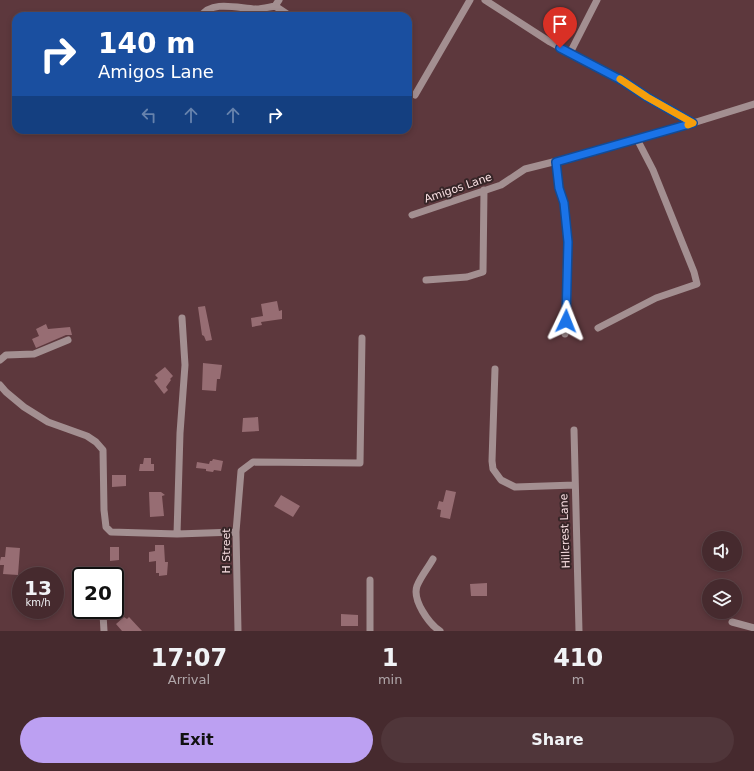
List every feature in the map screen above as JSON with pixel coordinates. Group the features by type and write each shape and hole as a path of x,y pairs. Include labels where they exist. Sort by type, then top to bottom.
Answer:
{"street":[{"path":"203,12 207,6 222,0 256,9 277,3 286,12"},
{"path":"415,95 470,0"},
{"path":"485,0 550,42 623,81 647,97 693,123"},
{"path":"570,53 598,0"},
{"name":"Amigos Lane","path":"412,215 501,185 525,169 556,162 754,104"},
{"path":"598,328 656,298 697,284 694,272 653,170 637,139"},
{"path":"556,162 559,188 564,203 568,242 565,334"},
{"path":"426,280 467,277 483,272 484,190"},
{"path":"177,534 184,365 182,318"},
{"name":"H Street","path":"238,631 236,532 241,471 254,462 360,463 362,338"},
{"path":"0,360 6,356 34,354 68,340"},
{"path":"495,369 493,469 501,480 515,487 575,485"},
{"path":"0,385 6,392 24,406 48,422 86,436 96,442 103,450 104,510 106,526 111,532 177,534 236,532"},
{"name":"Hillcrest Lane","path":"574,430 579,631"},
{"path":"433,559 416,588 418,604 435,628 440,631"},
{"path":"370,580 370,631"},
{"path":"103,619 104,631"},
{"path":"732,622 754,628"}],"building":[{"path":"277,301 279,311 282,310 282,319 261,322 262,325 252,327 251,318 263,316 261,304"},
{"path":"205,306 212,340 206,341 202,335 198,307"},
{"path":"46,324 48,329 70,327 72,335 66,335 36,348 32,339 39,336 36,329"},
{"path":"203,363 222,365 220,379 217,379 216,391 202,390"},
{"path":"165,367 173,376 166,387 168,390 164,394 154,381 158,378 155,375"},
{"path":"258,417 259,431 242,432 243,418"},
{"path":"144,458 151,458 151,464 154,464 154,471 139,471 140,464 143,464"},
{"path":"213,459 223,461 221,471 214,470 213,472 206,471 206,469 196,468 197,462 209,464"},
{"path":"112,475 126,475 126,486 112,487"},
{"path":"446,490 456,492 450,519 440,517 441,510 437,509 439,501 443,502"},
{"path":"149,492 161,492 165,495 162,496 164,516 150,517"},
{"path":"281,495 300,506 293,517 274,506"},
{"path":"155,545 164,545 165,562 168,562 167,575 159,576 159,573 156,573 156,561 149,562 149,552 155,551"},
{"path":"6,547 20,548 19,567 12,567 12,575 3,574 4,565 0,565 0,561 1,557 5,557"},
{"path":"110,547 119,547 119,560 110,561"},
{"path":"487,583 487,596 471,596 470,584"},
{"path":"341,614 358,615 358,626 341,626"},
{"path":"124,617 127,619 129,617 142,631 122,631 116,624 122,619 124,619"}],"slow traffic":[{"path":"620,79 647,97 669,108 693,123 688,125"}],"route":[{"path":"560,48 623,81 647,97 669,108 693,123 556,162 559,188 564,203 568,242 566,321"}]}
